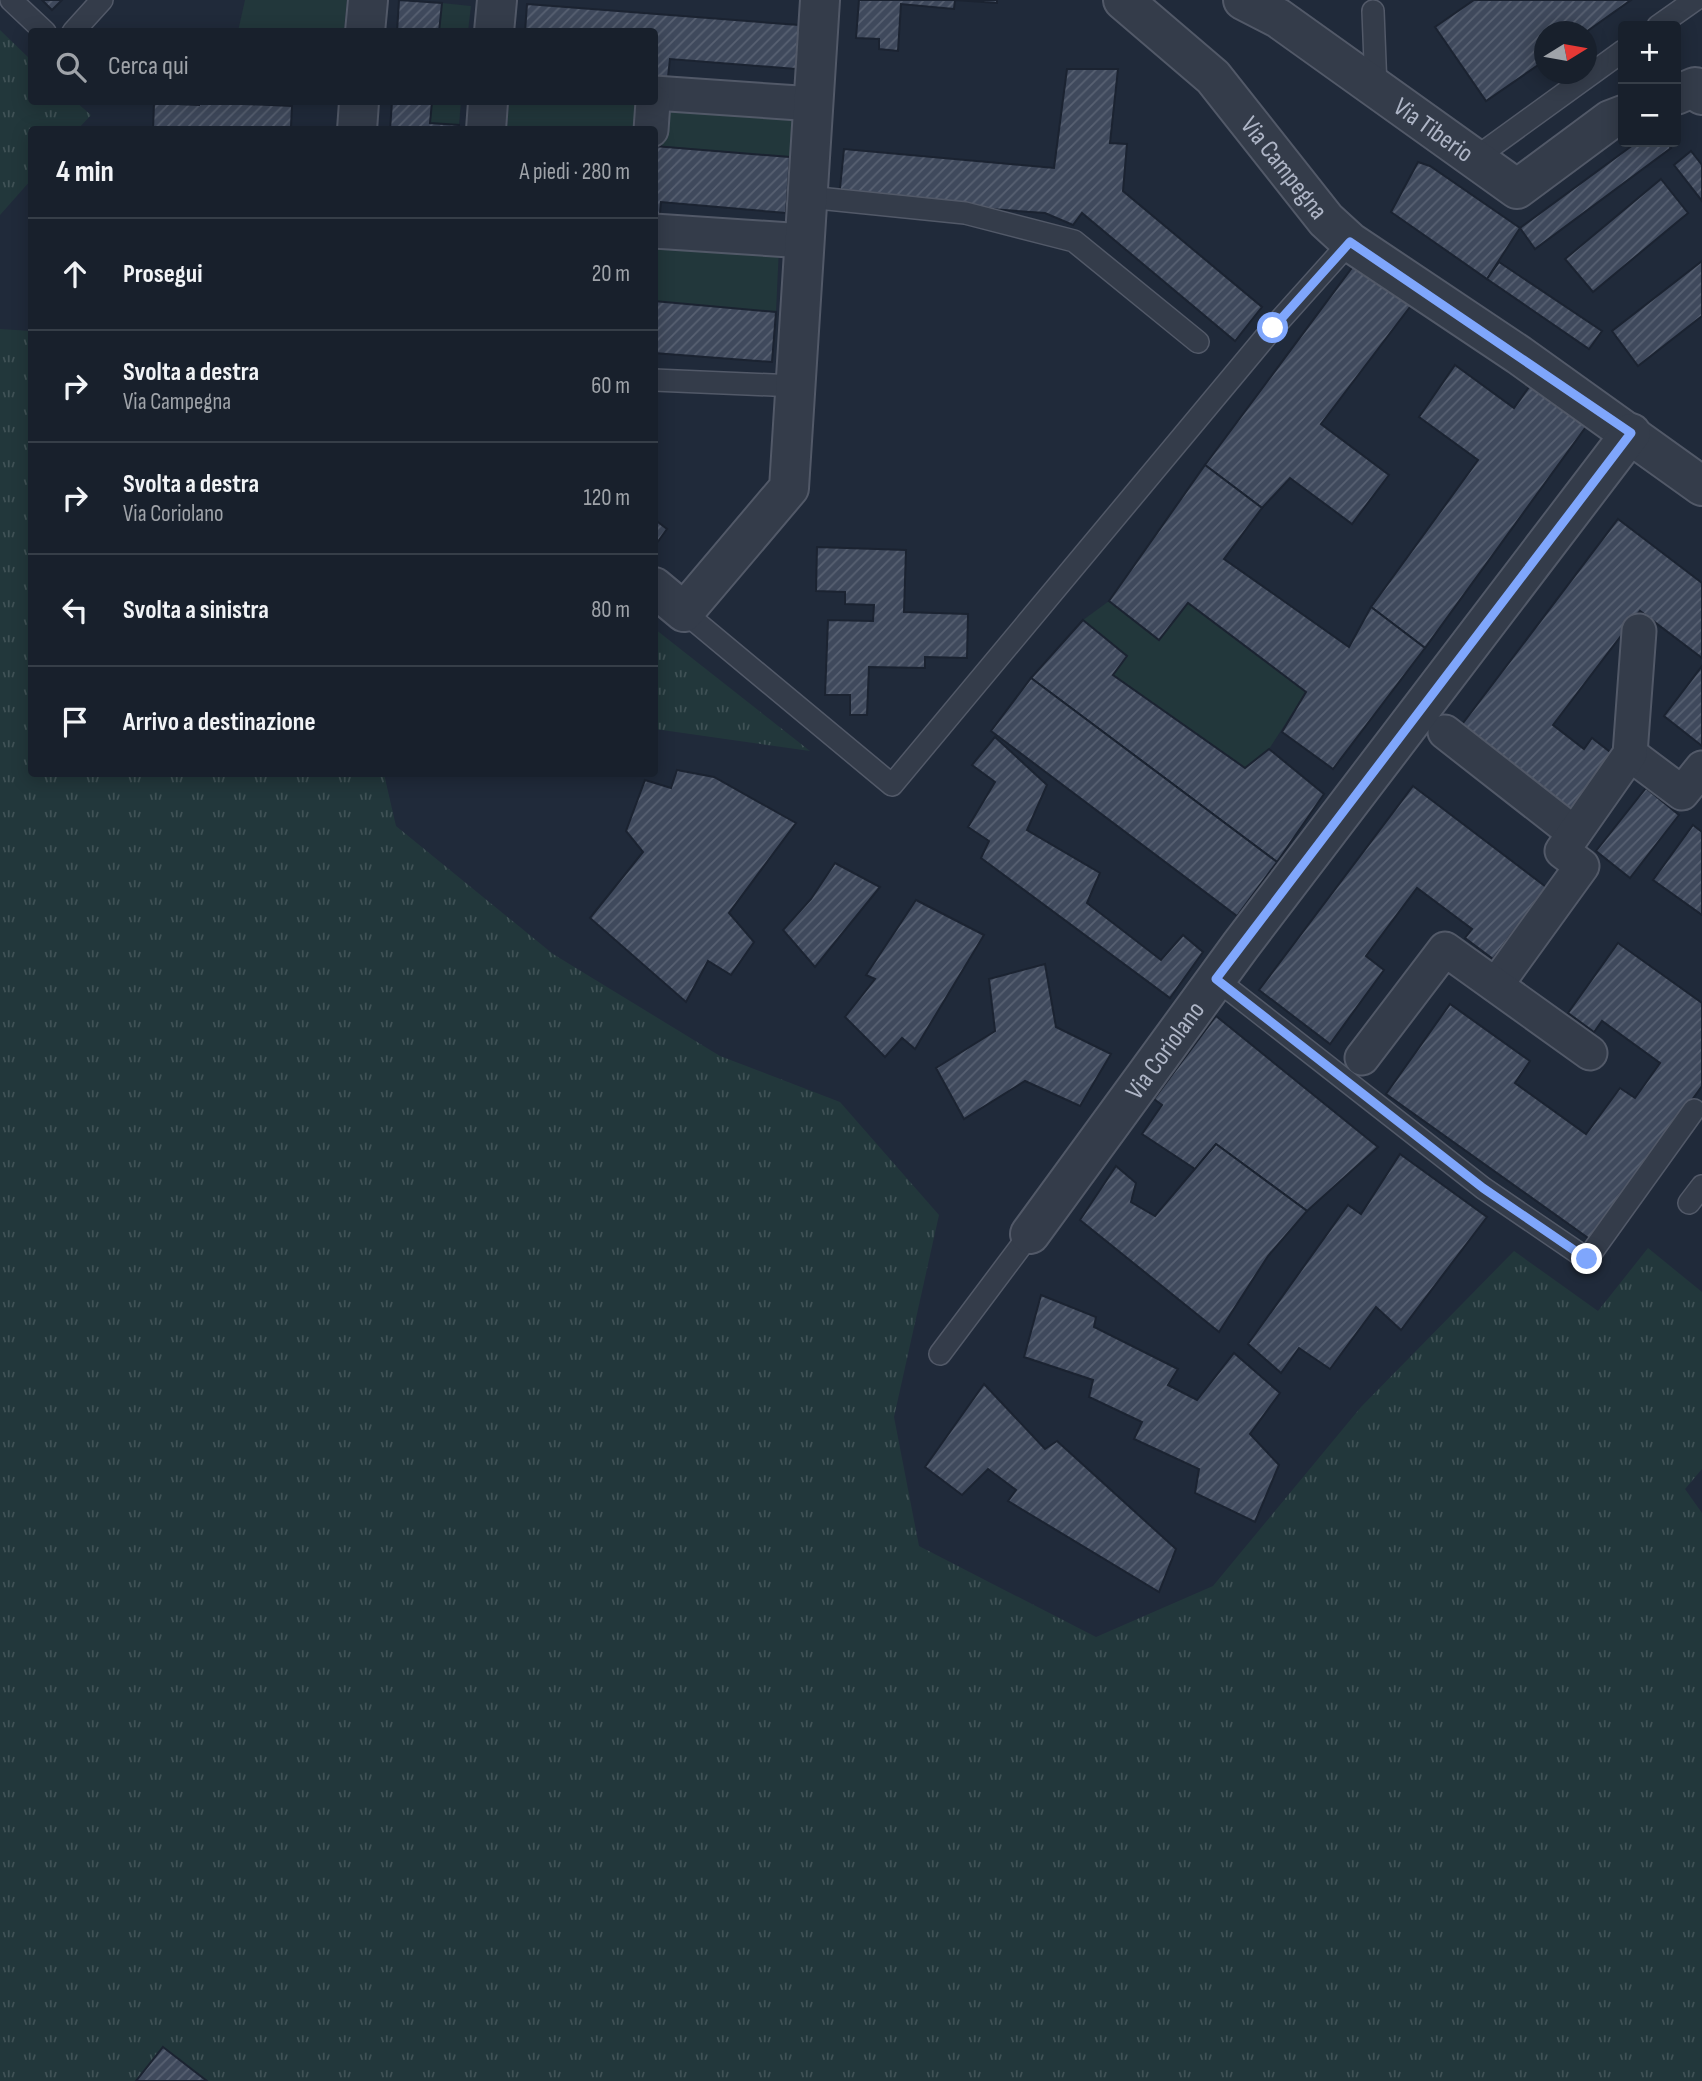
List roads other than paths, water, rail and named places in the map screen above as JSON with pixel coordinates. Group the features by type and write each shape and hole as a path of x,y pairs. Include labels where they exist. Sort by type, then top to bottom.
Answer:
{"street":[{"path":"365,28 368,0"},
{"path":"494,28 497,0"},
{"path":"658,590 684,612 789,488 820,0"},
{"name":"Via Campegna","path":"1123,0 1213,76 1326,220 1350,242 1631,433 1702,486"},
{"name":"Via Tiberio","path":"1243,0 1278,18 1517,189 1618,117"},
{"path":"658,93 814,104"},
{"path":"357,126 359,105"},
{"path":"486,126 488,105"},
{"path":"651,126 653,105"},
{"path":"658,231 805,241"},
{"name":"Via Coriolano","path":"1030,1234 1216,979 1631,433"},
{"path":"1496,985 1582,866 1562,851 1630,754 1639,631"},
{"path":"1445,732 1574,833"},
{"path":"1630,754 1682,793 1702,768"},
{"path":"1362,1058 1445,948 1590,1053"}],"lane":[{"path":"11,0 41,28"},
{"path":"77,28 102,0"},
{"path":"1665,21 1695,0"},
{"path":"1373,11 1376,88"},
{"path":"1474,159 1618,55"},
{"path":"808,198 965,213 1074,241 1198,342"},
{"path":"684,612 892,785 1273,328 1350,242"},
{"path":"658,380 796,386"},
{"path":"1216,979 1483,1188 1587,1259 1694,1110"},
{"path":"940,1354 1030,1234"}]}
